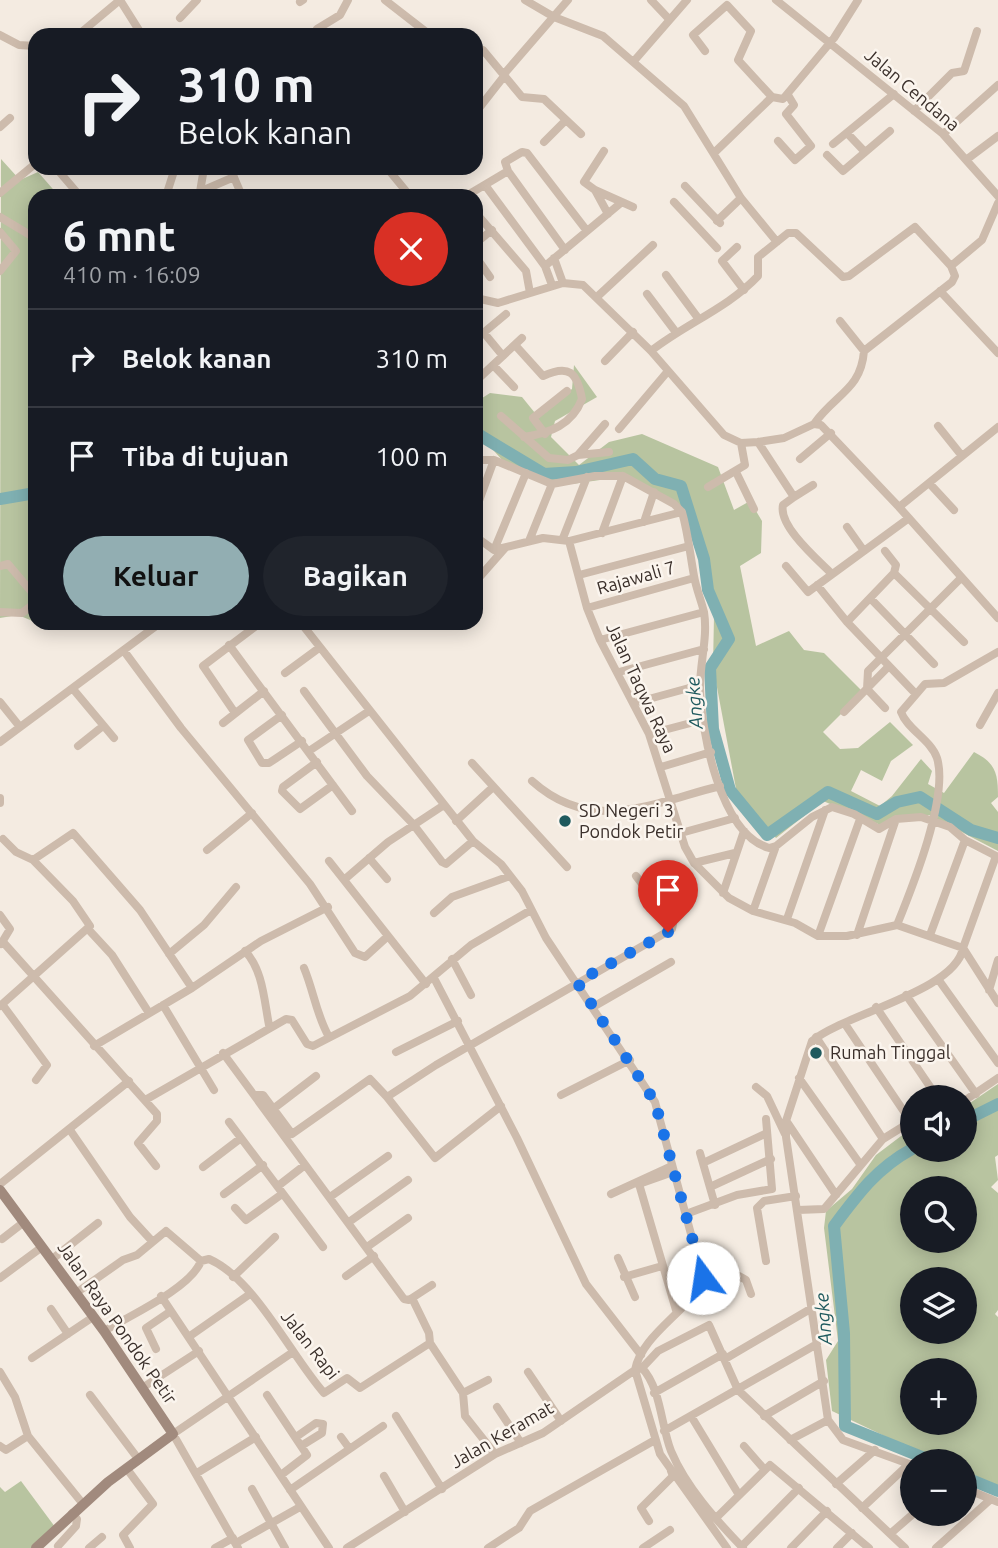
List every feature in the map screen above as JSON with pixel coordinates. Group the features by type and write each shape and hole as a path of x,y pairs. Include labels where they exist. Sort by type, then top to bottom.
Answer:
{"main road":[{"name":"Jalan Raya Pondok Petir","path":"0,1190 104,1331 173,1434"},
{"path":"36,1548 72,1513 173,1434"}],"street":[{"path":"86,28 120,0 138,28"},
{"path":"180,18 197,0"},
{"path":"319,28 340,15 348,0"},
{"path":"385,0 420,28"},
{"path":"524,0 554,17 603,36 684,107 715,152 741,198 777,242"},
{"path":"483,102 568,0"},
{"path":"651,0 668,18"},
{"path":"634,61 668,18 687,0"},
{"name":"Jalan Cendana","path":"776,0 943,134 998,196"},
{"path":"705,51 693,35 727,5 751,31 738,60 772,97 783,99 830,43 858,0"},
{"path":"914,111 952,73 964,71 977,31"},
{"path":"0,35 19,45 28,46"},
{"path":"483,50 522,97 544,99 564,122 581,134"},
{"path":"943,134 998,85"},
{"path":"833,145 894,93"},
{"path":"778,141 795,160 811,146 786,114 794,105 788,95"},
{"path":"715,152 772,97"},
{"path":"0,127 10,118"},
{"path":"544,142 564,122"},
{"path":"827,155 843,172 890,131"},
{"path":"847,133 865,152"},
{"path":"967,160 998,135"},
{"path":"604,151 584,179 595,190 608,214"},
{"path":"565,250 508,171 505,162 525,152 587,232"},
{"path":"0,193 28,170"},
{"path":"478,189 508,171"},
{"path":"62,175 74,189"},
{"path":"393,175 404,189"},
{"path":"207,189 234,177 239,189"},
{"path":"485,185 545,266 552,285"},
{"path":"685,186 718,222 741,198"},
{"path":"595,190 633,206"},
{"path":"545,266 622,202"},
{"path":"674,202 717,248"},
{"path":"686,215 700,202"},
{"path":"951,266 982,240 998,203"},
{"path":"0,217 28,235"},
{"path":"483,220 526,271 530,293"},
{"path":"483,300 498,303 552,285 583,285 598,296 651,351 724,435 741,443 784,438 814,424 823,411 859,377 864,352 955,279 951,266 917,227 846,277 826,264 796,233 788,233 758,257 758,276 744,290 675,331 651,351"},
{"path":"483,237 492,230"},
{"path":"0,232 16,251 0,271"},
{"path":"598,296 653,245"},
{"path":"737,247 723,261 744,290"},
{"path":"554,258 563,283"},
{"path":"483,267 490,277"},
{"path":"666,275 698,318"},
{"path":"940,291 998,353"},
{"path":"647,294 675,331"},
{"path":"503,356 484,333 506,314"},
{"path":"841,321 864,352"},
{"path":"605,360 633,332"},
{"path":"483,374 522,338"},
{"path":"515,345 543,376 565,369 573,374 582,399 579,408 560,426 545,434 524,437"},
{"path":"493,365 514,387"},
{"path":"619,429 668,371"},
{"path":"545,434 533,418 567,391"},
{"path":"501,416 549,458 568,460 578,455 609,452"},
{"path":"578,455 605,424"},
{"path":"814,424 821,425 831,433 961,578 997,614"},
{"path":"938,426 962,456"},
{"path":"899,507 998,427"},
{"path":"800,459 831,433"},
{"path":"758,442 794,496"},
{"path":"708,487 736,472 746,462 741,443"},
{"path":"483,460 494,460 552,484 587,477 623,475 654,492 681,512 690,546 694,578 704,612 700,685 702,720 720,786 744,831 764,846 776,846"},
{"path":"483,488 494,460"},
{"path":"736,472 754,509"},
{"path":"494,550 526,473"},
{"path":"602,533 623,475"},
{"path":"566,540 587,477"},
{"path":"929,483 954,510"},
{"path":"529,541 552,484"},
{"path":"813,485 783,505 782,515 793,533 832,574"},
{"path":"644,522 654,492"},
{"path":"483,542 494,550 529,541 566,540 681,512"},
{"path":"786,566 805,592 909,518"},
{"path":"846,527 864,551"},
{"name":"Jalan Taqwa Raya","path":"566,540 600,640 649,734 662,767 681,833 694,863 723,893 753,911 787,919 818,936"},
{"path":"579,575 690,546"},
{"path":"483,574 505,548"},
{"path":"846,622 894,573 896,565 885,551"},
{"path":"0,566 8,564 28,588"},
{"path":"894,573 964,642"},
{"name":"Rajawali 7","path":"587,608 694,578"},
{"path":"885,708 867,689 867,674 961,578"},
{"path":"817,585 846,622 913,691"},
{"path":"870,598 934,664"},
{"path":"0,611 22,613 28,608"},
{"path":"600,640 704,612"},
{"path":"0,742 149,630"},
{"path":"235,713 202,668 249,630"},
{"path":"306,630 456,821 522,891 531,910 577,982 630,1060 655,1102 701,1266 703,1278 700,1288"},
{"path":"229,645 352,811"},
{"path":"285,673 319,648"},
{"path":"619,672 704,649"},
{"path":"124,651 181,728 328,907 360,957 365,957 388,936"},
{"path":"897,925 934,816 937,795 936,755 901,712 925,684 944,683 998,652"},
{"path":"844,712 889,666"},
{"path":"634,703 700,685"},
{"path":"73,689 114,738"},
{"path":"223,723 264,691"},
{"path":"304,691 367,776 413,824 444,863 473,841"},
{"path":"980,725 998,693"},
{"path":"0,702 20,727"},
{"path":"309,751 369,711"},
{"path":"282,715 248,740 262,763 265,765 302,741"},
{"path":"649,734 702,720"},
{"path":"78,746 103,726"},
{"path":"662,767 711,752"},
{"path":"317,762 283,787 282,791 300,809 333,785"},
{"path":"471,763 567,867"},
{"path":"532,780 564,802 597,812 642,808 720,786"},
{"path":"456,821 492,788"},
{"path":"345,879 413,824 444,805"},
{"path":"787,919 825,808"},
{"path":"753,911 776,846 825,808 844,809 879,829 896,819 934,816 965,840 997,857 957,964 938,979 816,1037 812,1041 786,1121 786,1137 828,1420 843,1440 900,1460"},
{"path":"207,850 252,813"},
{"path":"681,833 735,818"},
{"path":"860,819 818,936 858,934 897,925 930,935 963,948 998,1003"},
{"path":"858,934 896,819"},
{"path":"723,893 744,831"},
{"path":"33,860 58,841 75,834 140,910 192,988"},
{"path":"3,839 16,852 33,860 90,921 88,929 1,1005 47,1065 36,1080"},
{"path":"930,935 965,840"},
{"path":"694,863 735,853"},
{"path":"369,858 387,879"},
{"path":"329,862 426,984"},
{"path":"434,913 452,897 510,876"},
{"path":"387,1097 577,982 671,929 673,925 636,876"},
{"path":"169,954 215,915 236,887"},
{"path":"94,1046 192,988 245,951 328,907"},
{"path":"146,1098 270,1026 292,1020 312,1047 371,1018 426,984 452,959 531,910"},
{"path":"0,915 10,929 2,944 34,976 94,1046 146,1098 158,1118 138,1143 156,1166"},
{"path":"88,929 112,955 149,1013"},
{"path":"245,951 258,966 258,983 270,1026"},
{"path":"452,959 471,995"},
{"path":"989,990 998,960"},
{"path":"593,1007 671,962"},
{"path":"304,968 317,997 316,1013 329,1037"},
{"path":"434,978 501,1106 586,1284 641,1355"},
{"path":"938,979 998,1063"},
{"path":"906,995 970,1085"},
{"path":"163,1005 202,1064 214,1090"},
{"path":"876,1007 929,1085"},
{"path":"396,1052 458,1021"},
{"path":"845,1024 900,1106"},
{"path":"816,1037 884,1139"},
{"path":"223,1053 404,1299 412,1298 432,1285"},
{"path":"561,1095 630,1060"},
{"path":"273,1109 316,1076"},
{"path":"799,1078 860,1164"},
{"path":"977,1093 998,1078"},
{"path":"256,1095 263,1095 292,1134 370,1079 435,1158 501,1106"},
{"path":"0,1184 129,1081"},
{"path":"756,1087 769,1100 786,1137"},
{"path":"686,1214 737,1195 772,1189 766,1119"},
{"path":"786,1121 836,1195"},
{"path":"229,1122 323,1247"},
{"path":"798,1210 824,1209 860,1164 884,1139 900,1129"},
{"path":"70,1130 130,1217 152,1241 137,1255 123,1260 76,1293"},
{"path":"703,1163 767,1133"},
{"path":"203,1167 242,1138"},
{"path":"700,1153 715,1205"},
{"path":"330,1197 388,1156"},
{"path":"710,1186 771,1159"},
{"path":"224,1194 263,1165"},
{"path":"234,1208 244,1220 305,1165"},
{"path":"611,1194 672,1169"},
{"path":"672,1169 639,1184 676,1310"},
{"path":"349,1222 408,1180"},
{"path":"766,1261 757,1208 764,1201 796,1196"},
{"path":"367,1247 408,1218"},
{"path":"2,1239 24,1222"},
{"path":"51,1260 98,1223"},
{"name":"Jalan Rapi","path":"152,1241 166,1231 201,1261 211,1260 233,1278 250,1293 326,1394 346,1378 360,1388 430,1343"},
{"path":"233,1278 275,1237"},
{"path":"0,1278 42,1247"},
{"path":"346,1276 374,1256"},
{"path":"618,1258 624,1278 635,1297"},
{"path":"104,1331 191,1277 201,1261"},
{"path":"624,1278 662,1266"},
{"path":"727,1548 673,1476 655,1440 639,1369 641,1355 676,1310 700,1288 739,1276 746,1280 751,1294"},
{"path":"190,1336 250,1293"},
{"path":"161,1296 329,1548"},
{"path":"412,1298 429,1333 430,1343 463,1393 465,1416 495,1454"},
{"path":"654,1393 812,1308"},
{"path":"51,1309 68,1334"},
{"path":"156,1349 146,1328 171,1311"},
{"path":"32,1358 93,1317"},
{"name":"Jalan Keramat","path":"347,1548 495,1454 561,1421 639,1369 658,1351 706,1326 712,1326 724,1356"},
{"path":"664,1431 817,1344"},
{"path":"142,1388 200,1351"},
{"path":"236,1543 173,1434 293,1352"},
{"path":"724,1356 738,1390 905,1548"},
{"path":"639,1369 654,1393 672,1454 716,1518 743,1547 799,1488"},
{"path":"0,1372 15,1397 28,1436 83,1504"},
{"path":"528,1372 561,1421"},
{"path":"463,1393 488,1380"},
{"path":"764,1416 824,1381"},
{"path":"90,1395 139,1460"},
{"path":"267,1395 307,1457 281,1475"},
{"path":"497,1407 521,1443"},
{"path":"396,1416 442,1489"},
{"path":"691,1416 739,1495"},
{"path":"790,1440 828,1420"},
{"path":"296,1437 316,1423 323,1424 322,1433 301,1446"},
{"path":"290,1490 383,1426"},
{"path":"664,1431 665,1457 673,1476"},
{"path":"1,1449 28,1436"},
{"path":"197,1473 256,1437"},
{"path":"341,1437 349,1448"},
{"path":"488,1548 519,1528 530,1511 655,1440"},
{"path":"744,1447 764,1469"},
{"path":"836,1484 875,1450"},
{"path":"716,1518 764,1469 772,1465 869,1548"},
{"path":"127,1469 153,1504 123,1535 130,1548"},
{"path":"862,1508 900,1475"},
{"path":"384,1476 405,1512"},
{"path":"649,1521 641,1508 673,1476"},
{"path":"252,1489 285,1548"},
{"path":"936,1548 995,1500 977,1493"},
{"path":"215,1548 236,1543 300,1507"},
{"path":"791,1548 827,1511"},
{"path":"58,1545 76,1526 77,1519 72,1513"},
{"path":"890,1534 900,1525"},
{"path":"643,1548 670,1530"},
{"path":"837,1548 852,1533"},
{"path":"89,1548 102,1537"}],"green space":[{"path":"1,159 20,180 31,175 41,175 53,189 28,189 28,619 18,615 0,618"},
{"path":"574,365 597,397 555,421 551,437 579,465 609,442 642,434 718,467 734,510 750,501 762,521 761,553 740,566 756,646 789,631 804,650 824,653 863,692 823,732 840,749 858,748 890,722 913,745 891,761 882,781 861,770 851,791 880,806 892,796 921,759 932,771 928,784 944,793 974,752 987,760 996,776 998,797 991,803 998,812 998,851 929,815 883,826 823,801 776,838 737,794 713,666 714,616 693,519 628,476 572,484 546,480 504,462 483,439 483,398 490,393 522,397 535,413 572,389"},
{"path":"998,1084 998,1155 995,1157 998,1180 991,1187 998,1193 998,1310 995,1314 998,1317 998,1488 977,1479 977,1449 912,1449 832,1411 826,1360 838,1341 824,1228 826,1211 852,1189 876,1155 900,1137 900,1162 977,1162 977,1098"},
{"path":"21,1481 58,1531 41,1548 0,1548 0,1487 5,1492"}],"waterway":[{"name":"Angke","path":"483,437 544,474 576,472 633,459 655,479 681,486 704,559 708,590 729,639 710,668 713,729 730,790 767,835 828,792 877,814 897,802 920,797 971,830 998,838"},
{"name":"Angke","path":"0,499 28,494"},
{"name":"Angke","path":"977,1114 998,1104"},
{"name":"Angke","path":"900,1156 878,1173 834,1226 844,1333 845,1426 902,1449"},
{"name":"Angke","path":"977,1482 998,1491"}],"place":[{"name":"SD Negeri 3 Pondok Petir","path":"565,821"},
{"name":"Rumah Tinggal","path":"816,1053"}],"route":[{"path":"668,932 577,982 655,1102 703,1278"}]}
